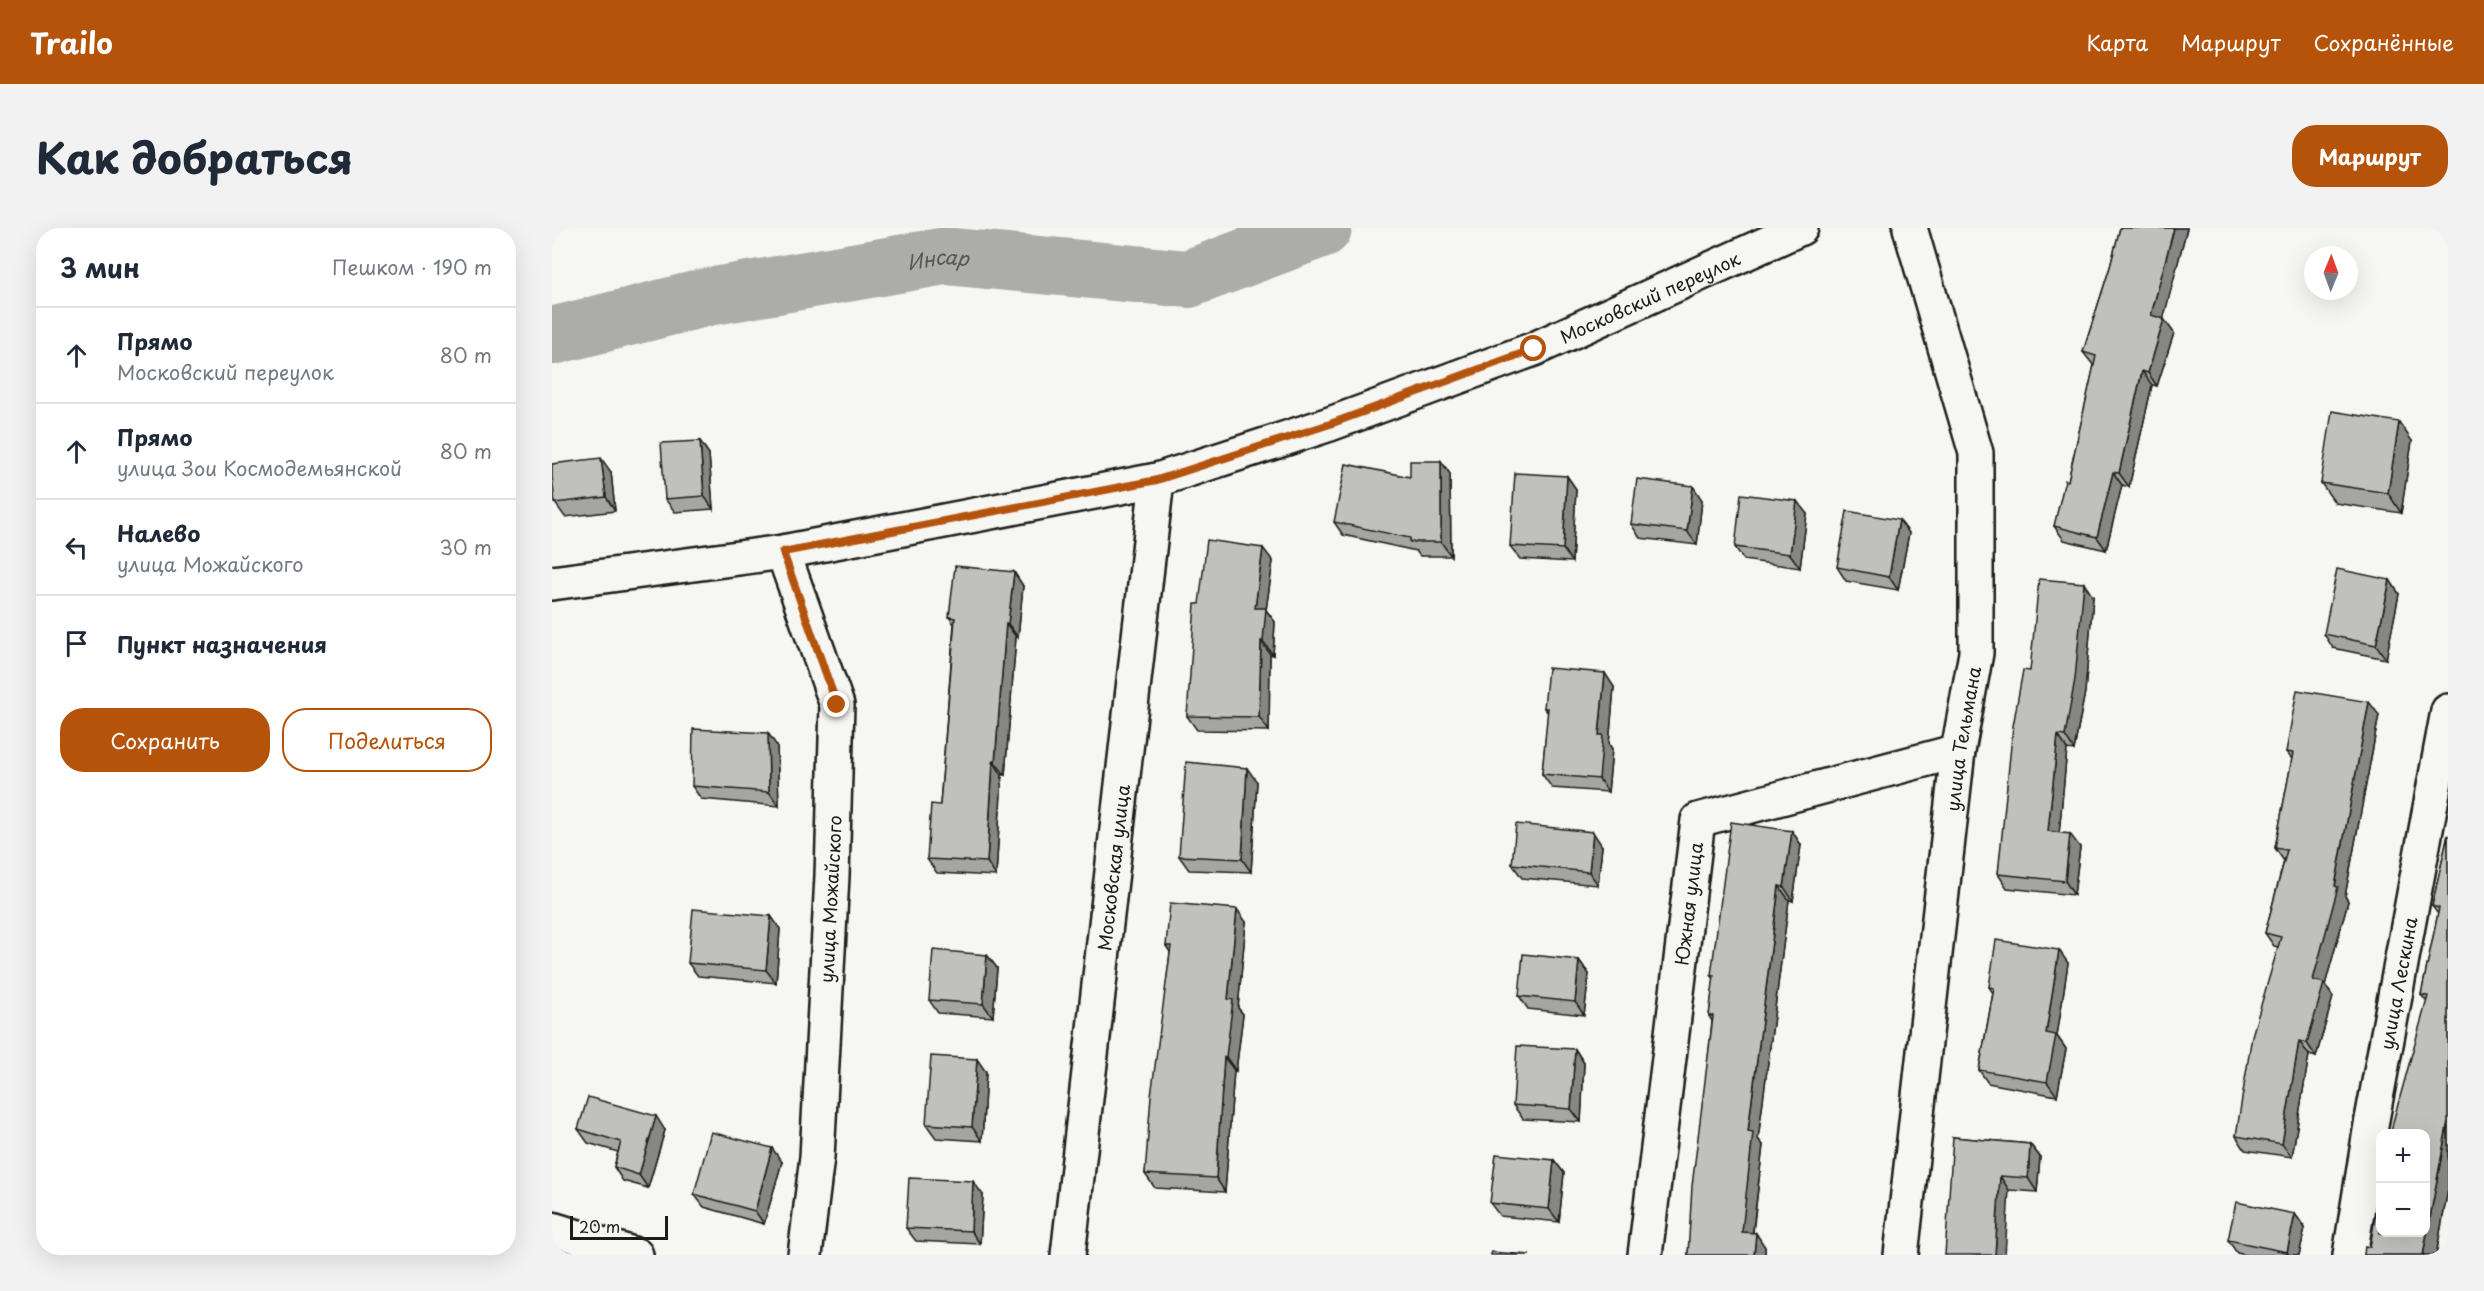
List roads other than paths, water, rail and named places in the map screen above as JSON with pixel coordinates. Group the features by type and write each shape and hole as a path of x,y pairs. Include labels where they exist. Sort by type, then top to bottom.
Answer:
{"street":[{"name":"Московский переулок","path":"552,583 783,552 1157,480 1330,424 1534,349 1801,228"},
{"name":"улица Тельмана","path":"1902,1255 1958,751 1976,653 1976,453 1910,228"},
{"name":"Московская улица","path":"1068,1255 1157,480"},
{"name":"улица Можайского","path":"783,552 837,705 832,876 817,1157 806,1255"},
{"name":"улица Лескина","path":"2350,1255 2371,1125 2448,711"},
{"name":"Южная улица","path":"1645,1255 1698,820 1958,751"},
{"path":"552,1229 636,1255"}],"waterway":[{"name":"Инсар","path":"552,336 708,297 945,256 1188,279 1323,228"}]}
